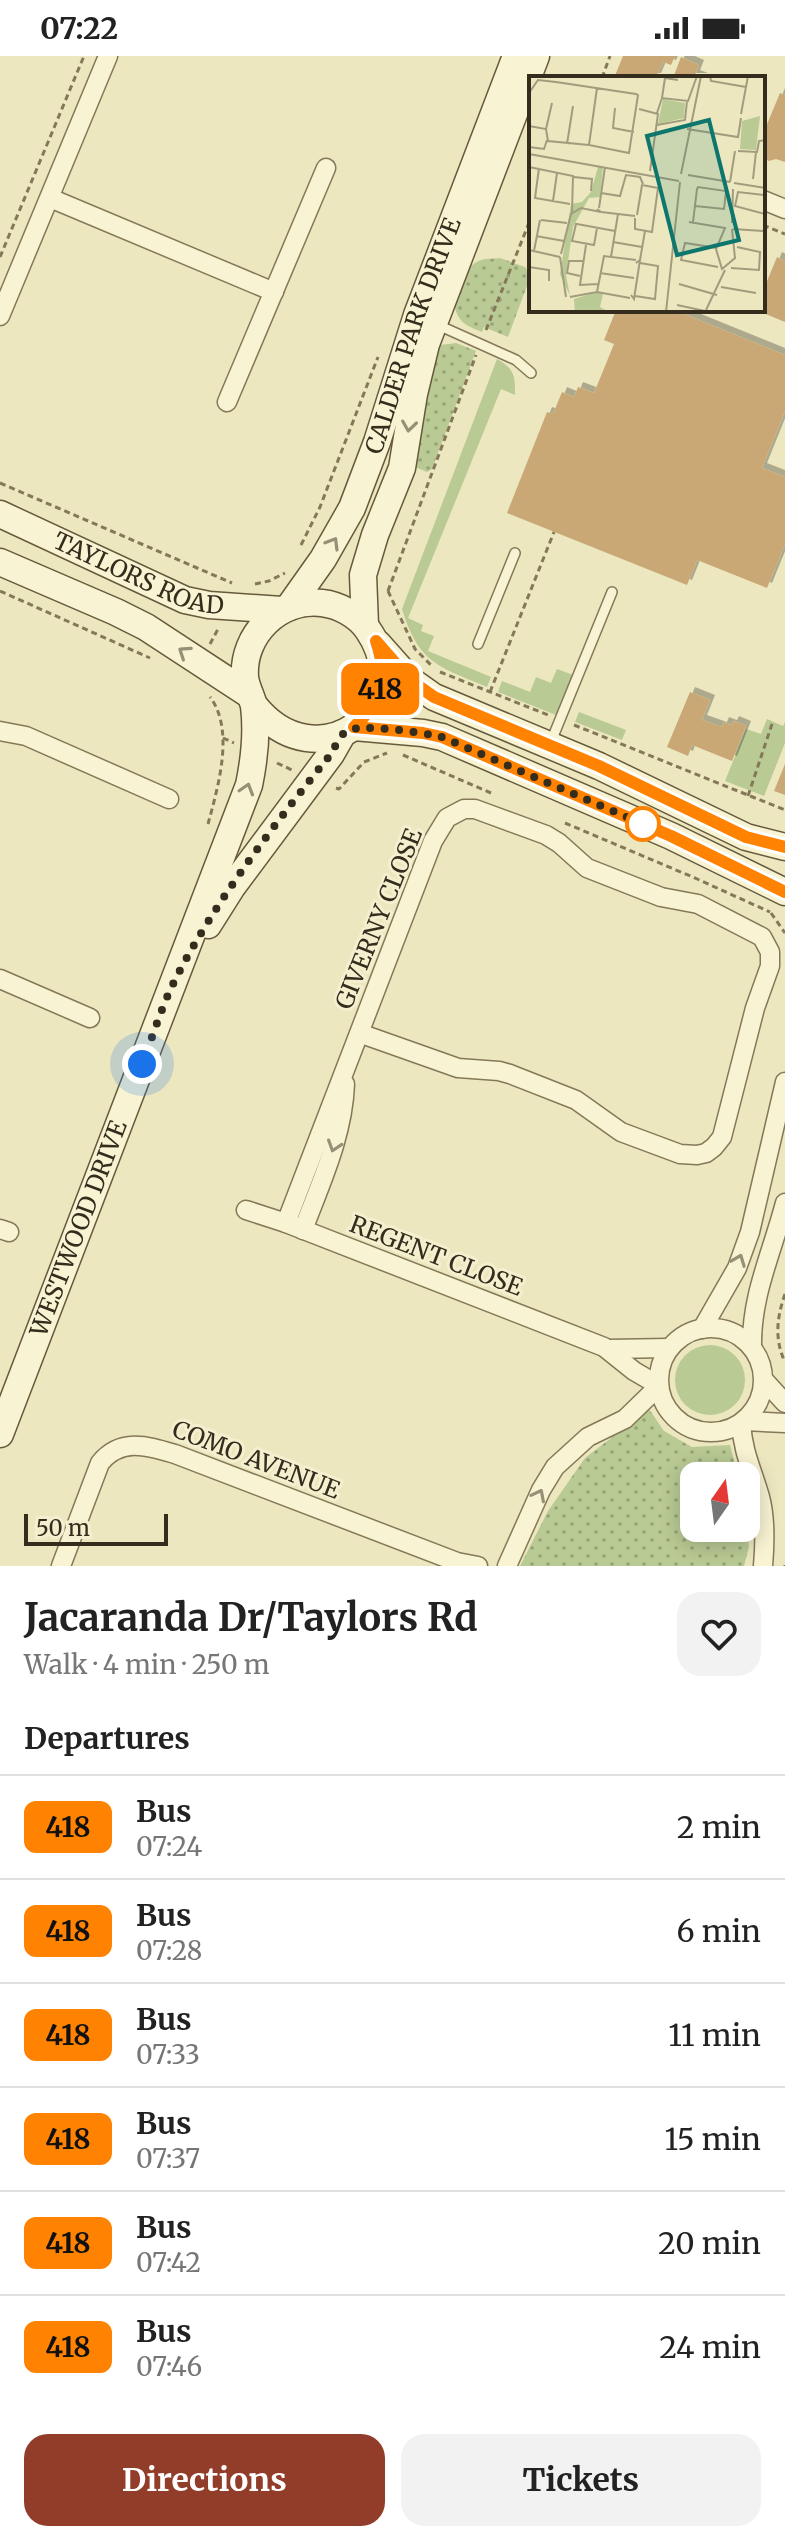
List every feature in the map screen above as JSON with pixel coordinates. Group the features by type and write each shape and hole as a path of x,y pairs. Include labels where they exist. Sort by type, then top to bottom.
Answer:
{"street":[{"path":"0,316 108,56"},
{"name":"CALDER PARK DRIVE","path":"516,56 517,99"},
{"name":"CALDER PARK DRIVE","path":"286,608 310,557 338,535 357,495 397,382 536,56"},
{"path":"227,402 326,168"},
{"path":"50,198 274,292"},
{"path":"765,201 785,209"},
{"name":"CALDER PARK DRIVE","path":"370,633 363,575 375,535 402,468 426,319"},
{"name":"TAYLORS ROAD","path":"0,514 185,600 229,607 286,608"},
{"name":"TAYLORS ROAD","path":"0,562 146,627 252,700"},
{"path":"778,902 671,836 442,737 423,733 348,730 323,739 303,739 283,732 266,721 252,700 245,679 250,646 268,619 286,608 321,603 345,610 370,633 410,680 434,697 555,732 716,824 746,837 785,847"},
{"path":"348,730 371,709 380,688 381,656 370,633"},
{"name":"WESTWOOD DRIVE","path":"0,1434 241,809 253,765 252,700"},
{"name":"WESTWOOD DRIVE","path":"175,979 232,887 348,730"},
{"path":"0,731 26,736 169,799"},
{"name":"GIVERNY CLOSE","path":"294,1226 335,1144 344,1101 345,1069 433,841 447,818 464,809 475,809 546,835 587,868 661,897 698,904 727,917 762,937 770,952 770,966 755,1008 729,1119 714,1147 697,1155 680,1154 621,1132 576,1100 510,1074 458,1068 359,1033"},
{"path":"0,979 90,1018"},
{"path":"702,1329 737,1268 750,1232 785,1082"},
{"path":"752,1347 751,1320 756,1295 785,1203"},
{"name":"REGENT CLOSE","path":"246,1210 608,1349 634,1371 659,1386"},
{"path":"702,1329 730,1331 742,1338 758,1357 764,1380 755,1409 742,1422 711,1433 682,1424 662,1400 659,1386 659,1372 669,1348 690,1332 702,1329"},
{"name":"REGENT CLOSE","path":"608,1349 669,1348"},
{"path":"764,1380 785,1403"},
{"path":"503,1565 555,1467 588,1437 625,1419 659,1386"},
{"path":"742,1422 785,1423"},
{"path":"742,1422 744,1453 760,1497 764,1520 763,1566"},
{"name":"COMO AVENUE","path":"61,1566 100,1463 118,1447 129,1445 175,1454 460,1564 478,1566"}],"lane":[{"path":"426,319 516,360 531,373"},
{"path":"478,644 515,553"},
{"path":"555,732 612,592"}],"path":[{"path":"0,257 84,56"},
{"path":"603,76 610,56"},
{"path":"388,591 480,344 529,223"},
{"path":"765,226 785,234"},
{"path":"0,483 239,586 193,678 216,704 221,716 223,738 339,789 364,762 388,753 399,754 496,795"},
{"path":"490,692 554,532"},
{"path":"253,584 284,574 295,563"},
{"path":"363,575 388,591 410,640 436,670 490,692 555,732 785,810"},
{"path":"0,591 159,663"},
{"path":"748,796 773,721"},
{"path":"565,823 778,902"},
{"path":"785,1294 778,1315 777,1333 785,1362"}],"green space":[{"path":"500,258 525,267 529,272 529,280 508,337 484,327 482,332 467,325 456,312 455,295 461,277 481,260"},
{"path":"456,343 476,351 432,469 427,472 415,467 414,461 436,350 440,345"},
{"path":"497,359 513,374 515,395 501,389 408,618 423,625 421,631 434,636 428,651 491,677 487,687 432,661 416,641 402,609"},
{"path":"557,669 573,675 556,715 498,692 502,681 530,692 536,677 551,683"},
{"path":"579,712 626,730 622,740 575,722"},
{"path":"767,719 783,726 785,722 785,743 764,796 725,781 746,729 761,734"},
{"path":"710,1345 735,1355 745,1380 735,1405 710,1415 685,1405 675,1380 685,1355"},
{"path":"649,1409 664,1431 692,1447 730,1445 734,1462 680,1462 680,1542 748,1542 744,1566 520,1566 548,1511 585,1458"}],"building":[{"path":"623,56 675,56 671,65 663,62 657,76 615,76"},
{"path":"681,57 699,65 695,75 698,76 674,76"},
{"path":"780,93 785,95 785,162 765,159 765,129"},
{"path":"777,257 785,261 785,322 761,312 765,312 765,286"},
{"path":"615,312 679,312 785,355 785,411 762,468 785,477 785,544 767,588 697,560 687,585 507,513 547,412 553,414 562,392 574,397 578,387 594,393 614,344 604,340"},
{"path":"690,692 710,700 702,720 722,727 724,722 732,725 734,721 746,726 732,761 692,745 688,756 667,747"},
{"path":"785,764 785,795 774,791"}],"bus line":[{"name":"418","path":"785,847 746,837 599,766 434,697 410,680 376,641 383,672 380,688 375,703 354,727 442,737 671,836 785,892"}],"route":[{"path":"142,1064 175,979 209,923 343,733 354,727 442,737 643,824"}]}
